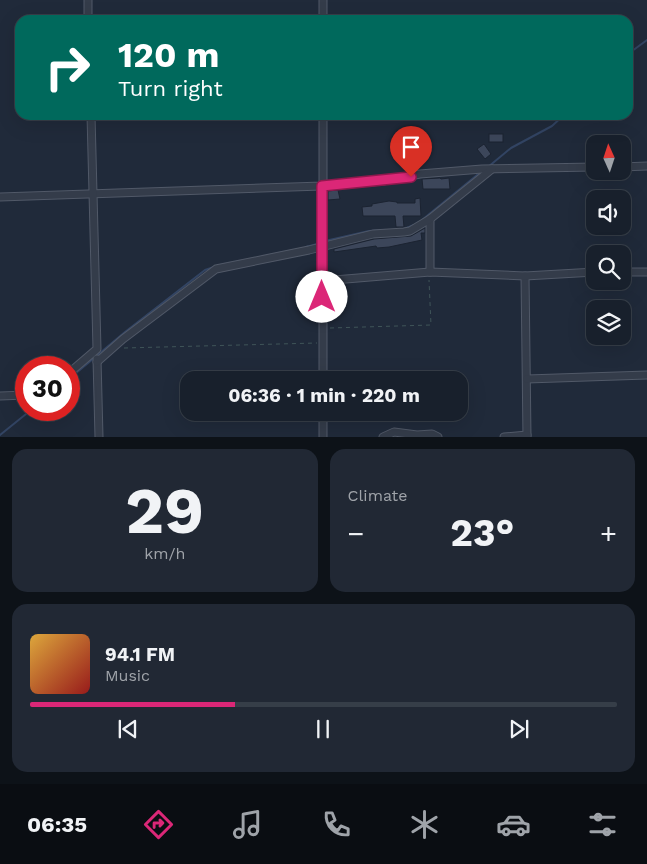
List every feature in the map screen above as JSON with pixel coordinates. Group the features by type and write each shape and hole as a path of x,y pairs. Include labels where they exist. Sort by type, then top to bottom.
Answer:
{"street":[{"path":"88,0 88,15"},
{"path":"323,15 324,0"},
{"path":"91,120 99,436"},
{"path":"323,120 323,371"},
{"path":"631,167 647,166"},
{"path":"0,197 322,186 383,181 420,174 487,169 586,167"},
{"path":"80,366 113,348 216,269 322,243 373,234 410,231 430,219 487,169"},
{"path":"430,219 430,272"},
{"path":"322,281 430,272 525,276 586,273"},
{"path":"631,272 647,272"},
{"path":"504,436 527,436 525,276"},
{"path":"527,379 647,375"},
{"path":"0,396 15,395"},
{"path":"323,421 323,436"},
{"path":"383,436 394,432 438,436"}],"path":[{"path":"323,328 430,325 430,272"},
{"path":"113,348 323,343"}],"building":[{"path":"489,134 503,134 503,142 489,142"},
{"path":"484,144 491,154 485,159 477,149"},
{"path":"449,178 450,189 423,189 422,179"},
{"path":"338,190 340,199 328,200 328,191"},
{"path":"420,198 421,216 403,216 404,227 396,227 395,216 363,216 362,207 389,201 415,203 415,199"},
{"path":"425,228 425,233 421,233 422,240 389,247 377,248 376,246 334,252 334,249 374,239 411,236"}],"waterway":[{"path":"633,50 647,40"},
{"path":"488,167 511,148 552,126 559,120"},
{"path":"422,220 482,171"},
{"path":"404,229 414,225"},
{"path":"325,241 369,231 389,230"},
{"path":"306,247 321,243"},
{"path":"80,370 205,270 214,267"},
{"path":"0,435 17,421"}],"route":[{"path":"322,297 322,186 411,177"}]}
